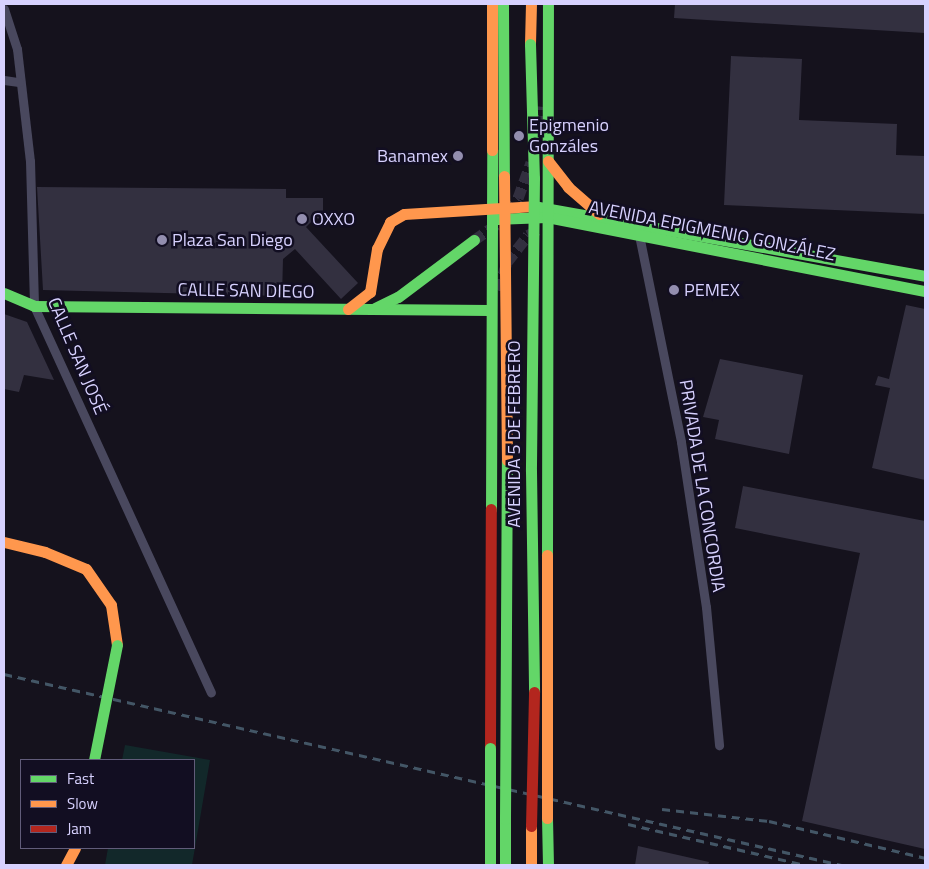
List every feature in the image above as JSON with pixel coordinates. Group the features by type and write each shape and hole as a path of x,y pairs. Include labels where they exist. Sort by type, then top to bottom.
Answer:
{"main road":[{"name":"AVENIDA 5 DE FEBRERO","path":"490,865 492,475 490,213 492,4"},
{"name":"AVENIDA 5 DE FEBRERO","path":"503,4 508,522 505,865"},
{"name":"AVENIDA 5 DE FEBRERO","path":"531,4 530,44 534,178 531,471 534,756 531,865"},
{"path":"540,106 541,4"},
{"name":"AVENIDA 5 DE FEBRERO","path":"548,4 548,865"},
{"path":"548,161 568,187 598,219"},
{"name":"AVENIDA EPIGMENIO GONZÁLEZ","path":"348,309 370,292 378,249 390,222 417,211 462,208 490,213 547,211 639,235 925,291"},
{"name":"AVENIDA EPIGMENIO GONZÁLEZ","path":"565,215 598,219 925,276"},
{"path":"371,309 398,297 474,240"},
{"path":"492,475 498,290"},
{"name":"CALLE SAN DIEGO","path":"4,293 34,306 490,310"},
{"path":"4,542 44,552 86,569 100,586 111,605 117,645 94,759"},
{"path":"531,848 535,865"},
{"path":"66,865 74,849"}],"street":[{"name":"CALLE SAN JOSÉ","path":"4,9 17,49 30,161 34,306 210,692"},
{"path":"4,80 20,82"},
{"name":"PRIVADA DE LA CONCORDIA","path":"639,235 681,442 706,607 719,745"}],"green space":[{"path":"125,745 210,760 195,848 195,759 122,759"},
{"path":"108,849 195,849 192,865 105,865"}],"building":[{"path":"675,4 925,4 925,33 674,18"},
{"path":"731,56 802,59 799,120 897,124 896,155 925,156 925,214 724,205"},
{"name":"Plaza San Diego","path":"37,187 286,189 286,198 323,198 323,219 315,218 306,227 358,283 341,299 295,249 283,259 282,296 43,290"},
{"path":"906,305 925,309 925,480 872,468 890,388 875,385 878,376 889,379"},
{"path":"4,314 27,322 54,380 24,375 19,392 4,389"},
{"path":"720,359 803,375 789,454 715,439 719,420 703,417"},
{"path":"743,486 925,521 925,849 802,821 860,553 735,528"},
{"path":"638,846 709,862 708,865 635,865"}],"tunnel":[{"path":"538,126 540,106"},
{"path":"507,212 518,198 531,162"},
{"path":"474,240 497,224"},
{"path":"498,290 507,262 528,235 539,229"}],"railway":[{"path":"4,674 841,865"},
{"path":"662,809 769,821 925,858"},
{"path":"628,824 806,865"}],"traffic: fast":[{"path":"503,4 504,176"},
{"path":"547,555 548,4"},
{"path":"530,44 534,178 531,471 534,692"},
{"path":"491,509 492,150"},
{"path":"533,206 925,276"},
{"path":"497,219 547,217 925,291"},
{"path":"375,308 398,297 474,240"},
{"path":"4,293 34,306 490,310"},
{"path":"505,819 507,460"},
{"path":"94,759 117,645"},
{"path":"490,748 490,817"},
{"path":"490,817 490,865"},
{"path":"547,818 548,865"},
{"path":"505,819 505,865"}],"traffic: slow":[{"path":"492,4 492,150"},
{"path":"530,44 531,4"},
{"path":"548,161 568,187 599,214"},
{"path":"504,176 507,460"},
{"path":"348,309 370,292 377,249 390,222 404,214 533,206"},
{"path":"4,542 45,552 86,569 111,605 117,645"},
{"path":"547,555 547,758"},
{"path":"547,758 547,818"},
{"path":"531,826 531,865"},
{"path":"66,865 74,849"}],"traffic: jam":[{"path":"490,748 491,509"},
{"path":"531,826 534,692"}],"place":[{"name":"Epigmenio Gonzáles","path":"519,136"},
{"name":"Banamex","path":"458,156"},
{"name":"OXXO","path":"302,219"},
{"name":"Plaza San Diego","path":"162,240"},
{"name":"PEMEX","path":"674,290"}]}
